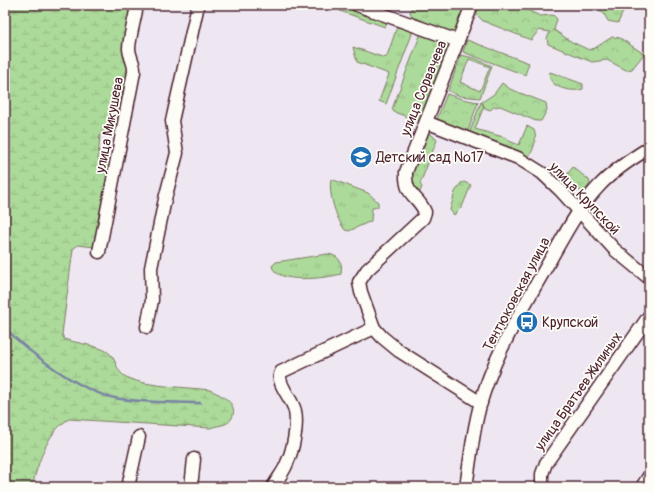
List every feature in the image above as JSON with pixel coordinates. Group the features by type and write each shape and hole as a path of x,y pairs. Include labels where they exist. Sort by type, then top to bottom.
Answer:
{"street":[{"name":"улица Микушева","path":"99,252 135,66 129,54 129,47 137,5"},
{"path":"147,327 153,296 151,268 165,198 177,153 172,121 198,5"},
{"path":"357,5 458,41"},
{"name":"улица Сорвачева","path":"472,5 406,172 406,183 410,194 424,208 425,212 423,218 367,270 359,282 374,328 399,351 480,403"},
{"name":"улица Крупской","path":"426,122 518,158 542,173 615,250 649,278"},
{"name":"Тентюковская улица","path":"466,487 480,403 491,373 511,333 579,211 607,178 649,148"},
{"name":"улица Братьев Жилиных","path":"542,487 542,474 546,463 649,316"},
{"path":"272,487 287,464 296,424 295,412 290,398 280,382 279,376 281,372 374,328"},
{"path":"128,487 139,437"},
{"path":"191,487 194,459"},
{"path":"642,487 649,476"}],"green space":[{"path":"5,5 131,5 125,54 125,62 128,66 117,132 104,131 100,135 98,159 103,162 116,164 94,247 78,245 73,249 62,334 64,339 106,351 113,357 121,373 128,378 157,385 210,390 230,402 234,410 232,418 228,423 210,428 69,419 61,424 55,431 44,449 32,487 5,487"},
{"path":"342,5 388,20 385,27 340,11"},
{"path":"413,5 465,5 456,30 451,33 413,19 410,12"},
{"path":"477,5 517,5 540,16 553,15 557,19 554,30 572,42 589,50 595,48 612,37 620,38 644,54 632,69 626,70 607,60 592,62 548,44 547,38 550,32 539,30 531,40 483,21 475,13"},
{"path":"594,5 626,5 618,23 608,21 604,14"},
{"path":"397,27 411,30 412,34 386,104 379,101 389,74 357,62 353,47 385,58"},
{"path":"421,33 452,45 421,122 394,112 392,109"},
{"path":"467,40 529,63 525,75 463,52"},
{"path":"461,55 474,58 492,66 480,98 460,96 448,91","holes":["469,59 490,67 480,91 460,82"]},
{"path":"550,72 583,84 583,89 572,90 560,88 552,82"},
{"path":"502,83 510,89 546,103 547,110 541,121 536,121 500,106 494,107 490,110 485,108 482,102 494,94"},
{"path":"447,94 478,102 467,134 436,121"},
{"path":"481,102 484,106 475,129 507,138 509,141 519,145 527,126 534,130 534,145 528,158 469,134"},
{"path":"426,133 431,134 437,140 420,184 422,187 419,194 416,194 409,172"},
{"path":"573,167 589,180 590,183 588,187 582,192 562,181"},
{"path":"331,179 368,193 378,202 378,207 372,208 371,221 349,231 345,230 334,206 330,185"},
{"path":"464,182 471,185 462,207 454,215 450,210 455,192 461,183"},
{"path":"327,254 335,256 339,260 341,263 341,274 303,279 292,278 282,276 276,272 272,266 276,262"}],"waterway":[{"path":"5,328 27,348 56,370 71,380 101,394 135,401 200,403"}],"place":[{"name":"Детский сад №17","path":"361,157"},
{"name":"Крупской","path":"527,322"}]}
